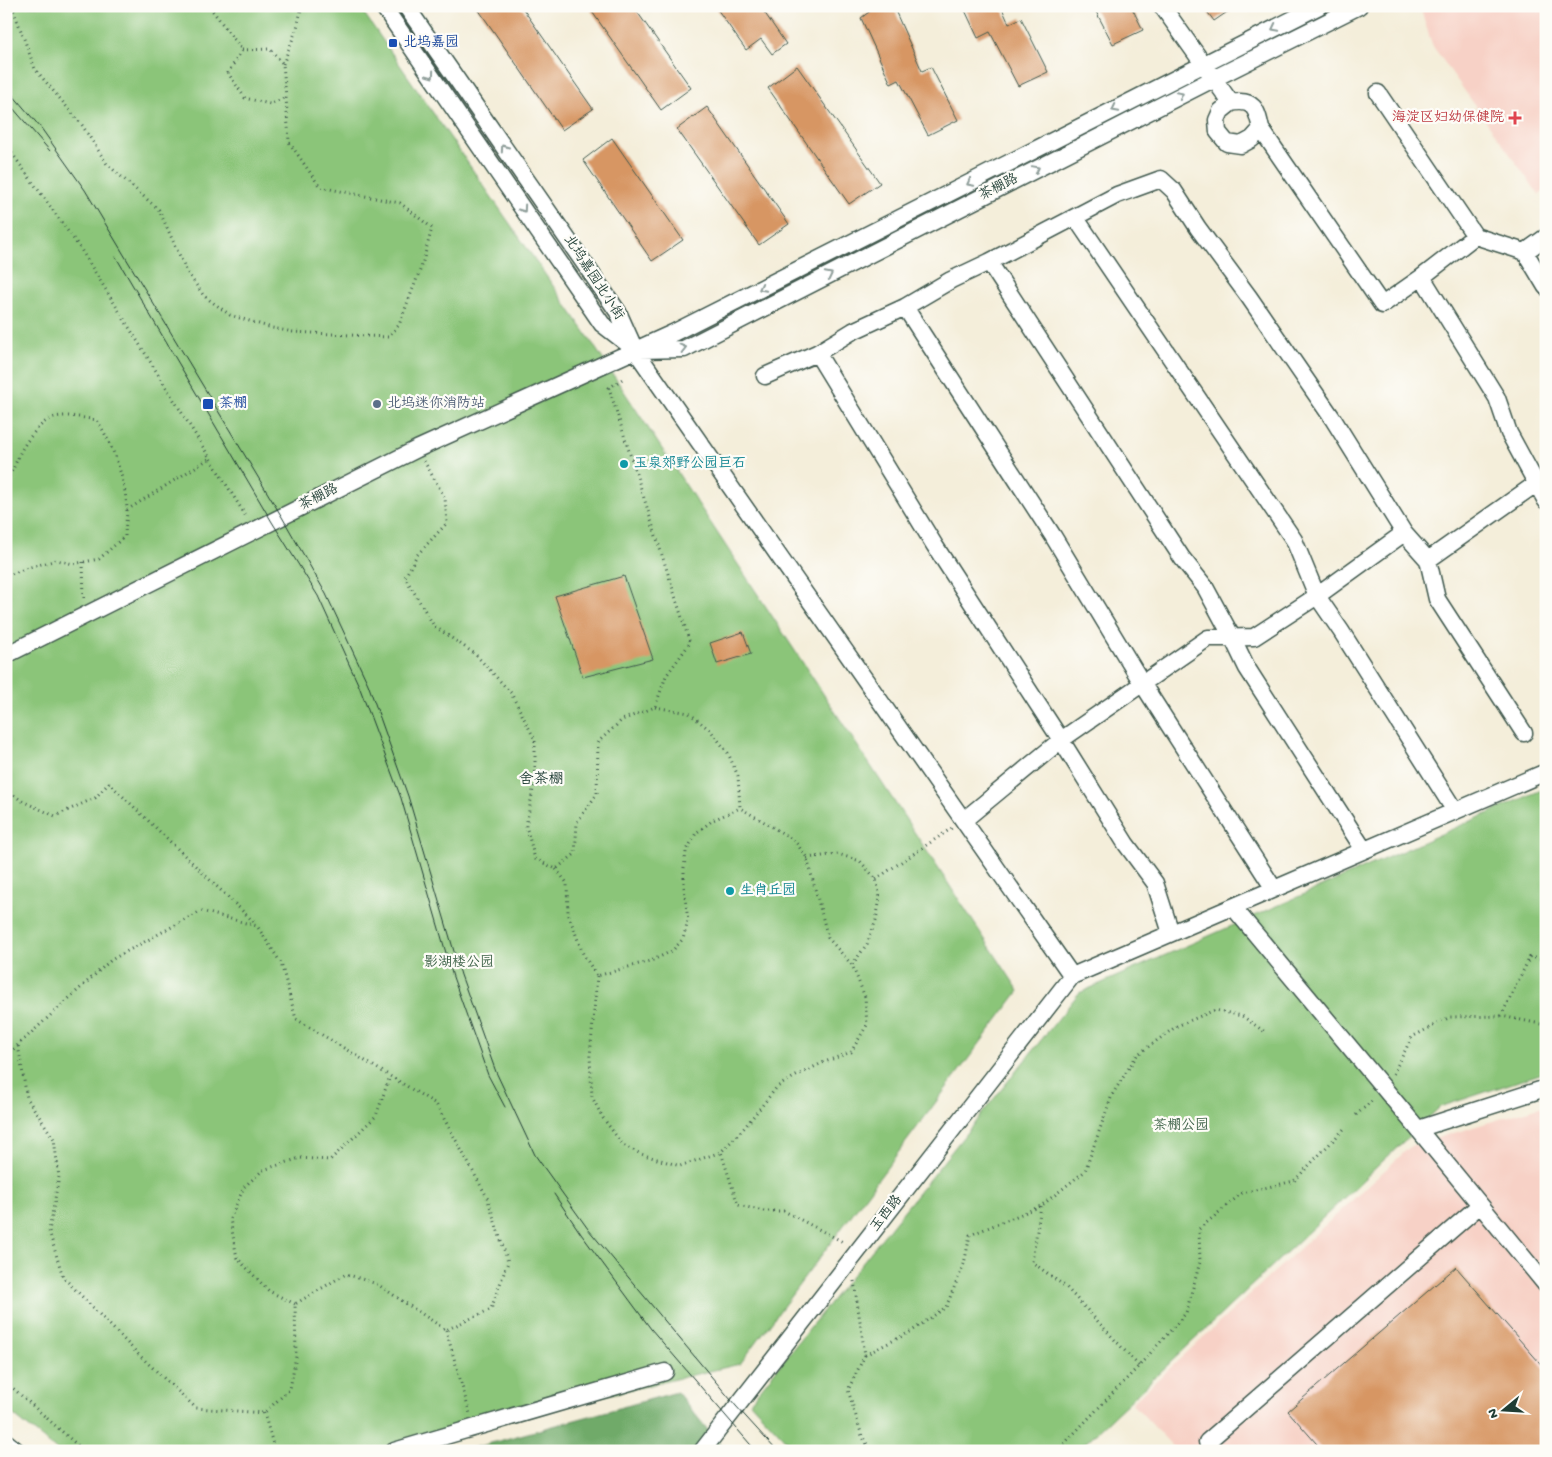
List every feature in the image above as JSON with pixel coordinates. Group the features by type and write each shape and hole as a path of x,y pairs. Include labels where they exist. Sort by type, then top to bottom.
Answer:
{"street":[{"name":"北坞嘉园北小街","path":"383,6 602,324 635,350"},
{"name":"北坞嘉园北小街","path":"406,6 618,312 635,350"},
{"path":"1162,6 1231,103"},
{"name":"茶棚路","path":"6,655 417,449 673,333 1319,6"},
{"name":"茶棚路","path":"635,350 684,349 1359,6"},
{"path":"1378,93 1475,236 1525,252 1546,287"},
{"path":"1261,129 1241,145 1228,142 1218,132 1217,120 1221,111 1231,103 1242,100 1251,104 1258,113 1261,129 1382,305 1475,236"},
{"path":"765,376 817,353 853,331 904,307 951,280 1117,195 1161,179 1174,191 1198,228 1249,297 1333,419 1404,532 1428,560 1437,600 1524,733"},
{"path":"1075,217 1294,540 1317,596 1455,811"},
{"path":"1525,252 1546,237"},
{"path":"989,262 1182,558 1204,587 1247,668 1364,850"},
{"path":"1422,277 1497,398 1509,433 1546,501"},
{"path":"904,307 1053,536 1142,683 1274,889"},
{"path":"635,350 1072,976 1546,772"},
{"path":"817,353 936,546 1126,844 1154,883 1171,934"},
{"path":"1428,560 1537,483"},
{"path":"964,820 1061,740 1208,638 1254,637 1317,596 1404,532"},
{"path":"1233,907 1546,1286"},
{"name":"玉西路","path":"702,1451 1072,976"},
{"path":"1418,1129 1546,1088"},
{"path":"1215,1451 1207,1442 1480,1205"},
{"path":"394,1451 665,1372"},
{"path":"6,1442 17,1451"}],"path":[{"path":"12,6 35,69 82,125 107,164 159,210 187,272 204,296 230,315 272,328 293,332 388,337 399,326 422,264 432,228 400,203 320,187 289,142 283,64 297,28 302,6"},
{"path":"209,6 242,50"},
{"path":"242,50 270,48 283,64"},
{"path":"242,50 228,73 245,98 270,104 286,96"},
{"path":"6,145 80,248 255,530"},
{"path":"624,378 608,388 690,643 666,676 655,707"},
{"path":"6,480 13,472 21,450 35,431 53,417 70,416 97,420 107,437 124,485 127,510 125,536 99,559 73,564 57,560 6,576"},
{"path":"417,449 445,498 447,523 417,555 405,577 434,626 476,654 511,693 535,740 535,779 526,826 535,859 556,869 567,883 568,913 583,954 597,976 590,1056 592,1097 623,1146 641,1154 680,1166 721,1152 744,1128 777,1087 822,1063 851,1052 867,1025 865,997 852,966 828,938 807,858 795,841 740,808"},
{"path":"127,510 210,458"},
{"path":"83,562 84,616"},
{"path":"556,869 575,854 577,822 597,794 598,742 622,720 655,707 688,713 712,732 728,753 738,776 740,808"},
{"path":"6,789 22,801 55,816 95,798 109,783 257,926 281,963 296,1019 436,1104 487,1197 508,1262 491,1309 446,1330"},
{"path":"597,976 653,960 672,951 683,939 688,921 684,887 686,852 696,833 713,820 740,808"},
{"path":"876,879 964,820"},
{"path":"807,858 838,854 860,861 876,879 880,898 876,920 867,944 852,966"},
{"path":"6,1056 111,960 201,911 257,926"},
{"path":"1501,1016 1530,957 1546,960"},
{"path":"871,1451 862,1436 848,1390 865,1356 912,1331 946,1308 964,1264 970,1236 1041,1206 1085,1171 1112,1095 1136,1055 1176,1026 1215,1010 1242,1016 1266,1032"},
{"path":"1356,1115 1384,1089 1412,1037 1450,1017 1501,1016 1546,1025"},
{"path":"18,1045 27,1098 54,1139 59,1177 49,1231 63,1277 139,1354 196,1408 264,1413 290,1389 296,1356 295,1304"},
{"path":"295,1304 269,1291 237,1258 230,1219 244,1187 263,1170 300,1158 330,1160 376,1116 390,1076"},
{"path":"1057,1451 1139,1366 1186,1313 1200,1262 1198,1229 1242,1193 1294,1181 1345,1128"},
{"path":"721,1152 738,1205 764,1211 784,1211 859,1250"},
{"path":"1041,1206 1032,1262 1066,1287 1139,1366"},
{"path":"295,1304 346,1274 377,1284 446,1330 474,1427"},
{"path":"858,1275 853,1283 865,1356"},
{"path":"6,1382 84,1451"},
{"path":"264,1413 275,1451"}],"shaded area":[{"name":"海淀区妇幼保健院","path":"1420,6 1546,6 1546,190 1539,195 1432,45"},
{"path":"1546,1105 1546,1451 1177,1451 1132,1403 1411,1146"}],"green space":[{"name":"影湖楼公园","path":"6,6 359,6 583,329 1019,991 740,1364 366,1451 58,1451 6,1409"},
{"name":"茶棚公园","path":"1546,788 1546,1072 1440,1107 1077,1451 796,1451 750,1402 1079,993"},
{"path":"677,1392 725,1451 462,1451"}],"building":[{"path":"476,6 521,6 593,109 562,130"},
{"path":"588,6 633,6 691,88 661,110"},
{"path":"715,6 760,6 786,44 772,54 761,39 746,50"},
{"path":"877,6 893,6 922,71 931,67 958,120 928,135 899,80 891,84 861,18"},
{"path":"963,6 1001,6 1009,24 1021,18 1048,72 1018,86 990,32 978,38"},
{"path":"1093,6 1131,6 1143,30 1113,44"},
{"path":"1203,6 1236,6 1214,21"},
{"path":"797,66 880,183 849,204 768,88"},
{"path":"707,107 789,224 759,245 677,129"},
{"path":"612,138 683,240 652,261 583,160"},
{"path":"624,576 653,659 583,677 555,596"},
{"path":"743,632 751,654 717,664 710,643"},
{"path":"1456,1267 1546,1370 1546,1451 1323,1451 1288,1411"}],"tram line":[{"path":"6,87 41,128 85,190 282,517 326,594 368,684 408,796 461,975 496,1072 535,1155 588,1229 736,1406 777,1451"},
{"path":"6,100 50,151"},
{"path":"116,257 272,522 318,596 359,686 401,798 453,977 488,1075 505,1107"},
{"path":"554,1194 651,1329 756,1451"}],"place":[{"name":"北坞嘉园","path":"393,43"},
{"name":"海淀区妇幼保健院","path":"1515,118"},
{"name":"茶棚","path":"208,404"},
{"name":"北坞迷你消防站","path":"377,404"},
{"name":"玉泉郊野公园巨石","path":"624,464"},
{"name":"生肖丘园","path":"730,891"}],"district":[{"name":"舍茶棚","path":"541,780"}]}
